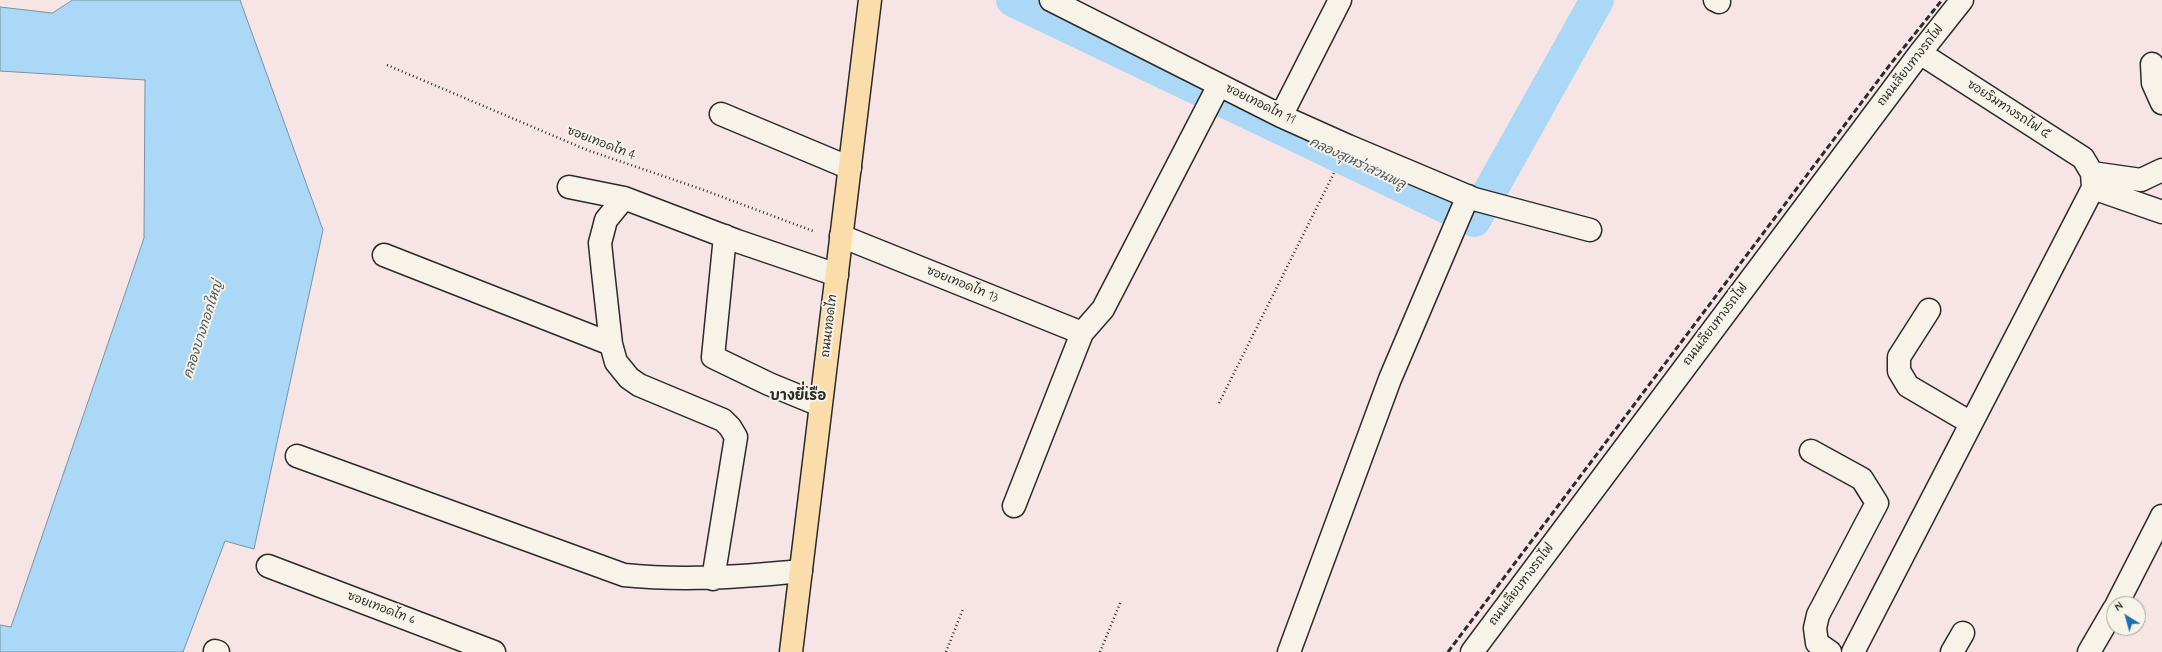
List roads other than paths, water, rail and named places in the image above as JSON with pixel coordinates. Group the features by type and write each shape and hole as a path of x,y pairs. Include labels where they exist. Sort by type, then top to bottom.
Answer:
{"main road":[{"name":"ถนนเทอดไท","path":"791,652 870,0"}],"street":[{"name":"ซอยเทอดไท 11","path":"1051,0 1281,116 1348,146 1479,200 1590,230"},
{"path":"1281,116 1340,0"},
{"name":"ถนนเลียบทางรถไฟ","path":"1472,652 1920,53 1962,0"},
{"name":"ซอยริมทางรถไฟ ๕","path":"1920,53 2083,158 2092,180"},
{"path":"2152,64 2153,83 2162,103"},
{"path":"1014,506 1082,333 1103,309 1219,84"},
{"path":"721,114 850,168"},
{"path":"2092,180 2141,180 2162,170"},
{"path":"2092,180 2162,212"},
{"path":"1853,652 1971,423 2092,180"},
{"path":"569,187 624,198 725,236 836,275"},
{"path":"624,198 606,220 600,243 611,344 616,362 628,378 639,385 723,420 730,427 736,437 713,579"},
{"path":"1289,652 1390,379 1479,200"},
{"path":"725,236 713,357 769,384 820,405"},
{"name":"ซอยเทอดไท 13","path":"841,236 1082,333"},
{"path":"384,255 611,344"},
{"path":"1929,310 1899,357 1899,371 1908,386 1971,423"},
{"path":"1811,451 1862,479 1877,503 1818,615 1815,628 1817,643 1830,652"},
{"path":"297,456 624,575 660,578 713,579 801,571"},
{"path":"2121,596 2162,516"},
{"name":"ซอยเทอดไท 6","path":"268,566 494,652"},
{"path":"2089,652 2106,623"},
{"path":"1952,652 1963,633"}],"water":[{"name":"คลองบางกอกใหญ่","path":"73,0 240,0 323,230 254,549 225,541 183,652 0,652 0,625 11,627 144,238 145,80 0,71 0,7 52,13"}],"waterway":[{"name":"คลองสุเหร่าสวนพลู","path":"1013,0 1474,220 1597,0"}],"railway":[{"path":"1448,652 1889,66 1942,0"}],"district":[{"name":"บางยี่เรือ","path":"798,397"}]}
